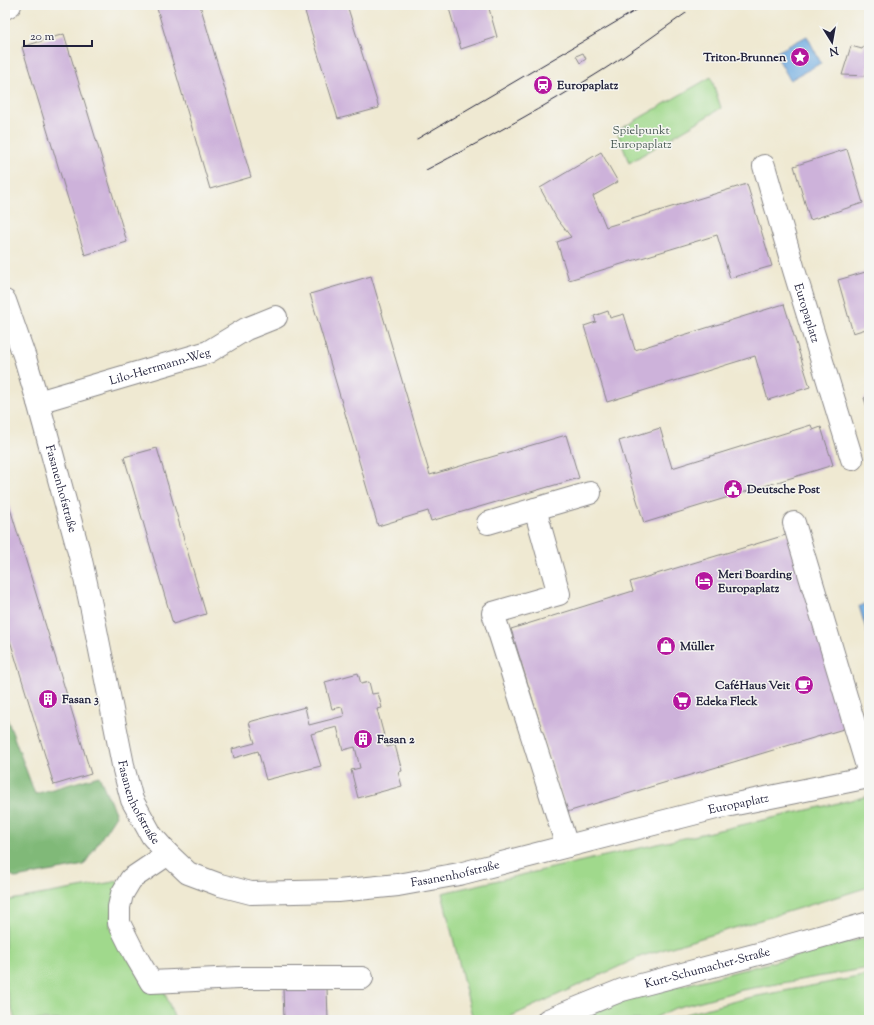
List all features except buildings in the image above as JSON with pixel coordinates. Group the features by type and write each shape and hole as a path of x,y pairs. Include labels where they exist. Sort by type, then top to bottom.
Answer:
{"street":[{"path":"5,8 10,5"},
{"name":"Europaplatz","path":"764,166 852,459"},
{"name":"Fasanenhofstraße","path":"5,301 25,358 38,402 80,556 124,770 132,800 152,836 188,873 220,885 251,893 338,891 398,886 459,874 610,835"},
{"name":"Lilo-Herrmann-Weg","path":"38,402 208,352 246,329 276,317"},
{"path":"488,523 590,493"},
{"path":"535,509 559,594 493,613 567,846"},
{"path":"794,523 869,773"},
{"name":"Europaplatz","path":"610,835 716,808 869,777"},
{"path":"168,854 131,879 122,894 119,907 119,924 151,982 239,978 362,978"},
{"name":"Kurt-Schumacher-Straße","path":"548,1020 622,990 869,923"}],"green space":[{"name":"Spielpunkt Europaplatz","path":"711,77 721,108 629,163 617,131"},
{"path":"5,713 35,794 99,776 116,815 84,865 16,878 5,871"},
{"path":"869,796 869,887 642,956 503,1020 473,1020 442,893"},
{"path":"119,881 110,927 164,990 175,1020 15,1020 5,985 5,901"},
{"path":"869,937 869,968 742,990 675,1008 650,1020 575,1020 619,1002"},
{"path":"869,975 869,1020 668,1020 747,998"}],"water":[{"path":"807,36 821,63 790,80 775,53"},
{"path":"869,603 869,639 859,606"}],"tram line":[{"path":"417,139 645,5"},
{"path":"426,170 516,122 560,96 624,56 686,13"}],"place":[{"name":"Triton-Brunnen","path":"800,57"},
{"name":"Europaplatz","path":"543,85"},
{"name":"Deutsche Post","path":"733,489"},
{"name":"Meri Boarding Europaplatz","path":"704,581"},
{"name":"Müller","path":"666,646"},
{"name":"CaféHaus Veit","path":"804,685"},
{"name":"Fasan 3","path":"48,699"},
{"name":"Edeka Fleck","path":"682,701"},
{"name":"Fasan 2","path":"363,739"}]}
